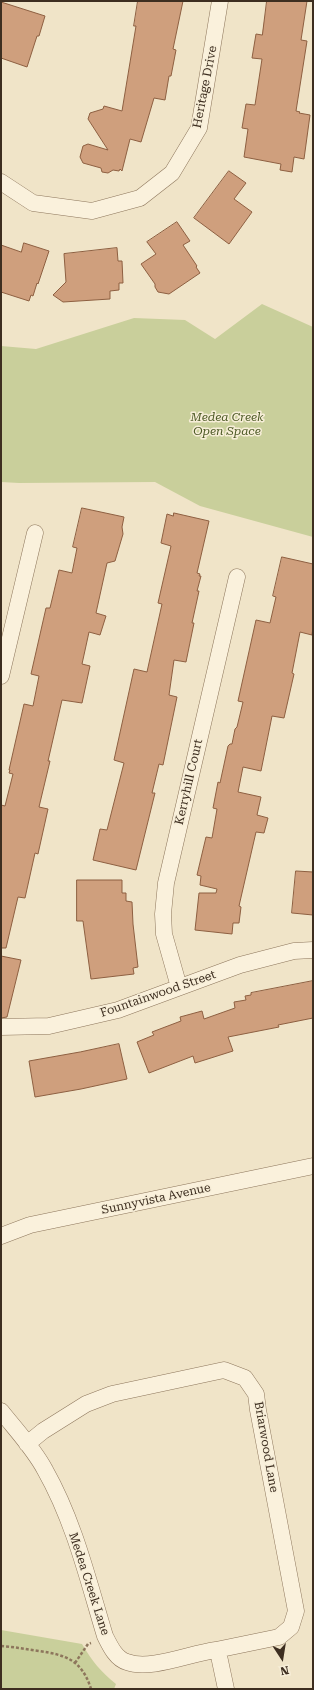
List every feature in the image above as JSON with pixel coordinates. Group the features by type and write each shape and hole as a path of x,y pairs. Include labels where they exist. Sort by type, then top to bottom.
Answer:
{"street":[{"name":"Heritage Drive","path":"1,182 33,203 92,211 140,198 172,173 199,128 220,1"},
{"path":"1,676 35,533"},
{"name":"Kerryhill Court","path":"179,987 164,934 163,914 166,883 237,577"},
{"name":"Fountainwood Street","path":"1,1026 49,1026 118,1010 240,965 294,951 313,950"},
{"name":"Sunnyvista Avenue","path":"1,1236 30,1225 313,1166"},
{"name":"Briarwood Lane","path":"27,1444 43,1431 86,1404 112,1394 224,1370 244,1378 256,1394 296,1611 291,1627 279,1637 216,1650"},
{"name":"Medea Creek Lane","path":"1,1411 44,1468 59,1497 77,1545 105,1636 112,1650 126,1662 147,1665 216,1650"},
{"path":"216,1650 219,1656 226,1689"}],"path":[{"path":"75,1663 88,1644 105,1636"},
{"path":"1,1646 59,1654 75,1663 82,1671 91,1689"}],"green space":[{"name":"Medea Creek Open Space","path":"262,304 313,327 313,537 200,506 155,482 1,482 1,346 36,349 134,318 185,320 215,339"},
{"path":"1,1630 82,1644 97,1666 116,1684 114,1689 1,1689"}],"building":[{"path":"138,1 183,1 173,49 176,50 171,76 169,76 165,100 154,98 141,142 130,139 122,171 120,169 119,171 113,170 108,173 102,172 101,168 83,163 80,157 83,146 88,144 108,150 88,119 90,113 103,109 104,106 122,111 136,26 134,26"},
{"path":"267,1 307,1 301,40 307,41 296,111 310,115 304,159 294,157 292,172 280,170 281,164 244,157 248,129 242,128 246,104 255,105 262,59 252,58 256,34 262,35"},
{"path":"1,2 45,16 27,67 1,58"},
{"path":"229,171 246,183 234,199 252,212 229,244 194,218"},
{"path":"177,222 190,241 183,245 200,273 169,294 158,292 155,284 141,264 156,254 147,242"},
{"path":"24,243 49,251 38,284 37,283 33,296 31,295 29,301 1,292 1,245 21,252"},
{"path":"117,248 118,261 122,261 123,283 119,283 119,290 110,291 110,299 63,302 53,295 66,282 64,254"},
{"path":"82,508 124,517 122,527 123,534 115,561 107,563 96,613 106,616 100,635 89,632 82,664 90,666 82,703 62,700 39,807 48,809 38,854 35,853 25,898 18,897 6,948 1,948 1,805 5,806 13,774 9,773 9,770 24,704 33,706 39,676 31,674 46,608 50,608 59,570 72,573 77,548 73,547"},
{"path":"174,513 209,521 197,573 201,576 197,591 199,591 186,662 174,660 169,695 177,697 163,765 159,764 152,793 155,793 136,870 93,860 100,829 107,830 124,763 114,760 134,669 147,672 162,604 158,603 171,546 161,543 167,514 173,516"},
{"path":"282,557 313,564 312,635 300,632 292,673 294,674 284,718 272,716 261,771 243,767 238,792 261,797 257,815 268,818 264,833 256,832 239,906 241,907 239,923 233,923 232,934 195,930 199,893 216,893 217,889 200,885 201,876 197,875 206,837 212,838 217,809 213,808 218,782 220,783 228,746 232,744 243,702 238,701 256,620 270,623 276,597 273,596"},
{"path":"296,871 313,872 313,915 292,913"},
{"path":"77,880 122,880 122,893 126,893 126,901 132,902 138,967 133,968 134,974 91,979 83,921 77,921"},
{"path":"1,956 21,960 7,1017 1,1018"},
{"path":"313,981 313,1018 278,1025 279,1027 228,1037 233,1051 195,1063 193,1056 149,1073 137,1042 154,1035 152,1032 181,1021 180,1017 202,1011 204,1019 235,1008 234,1002 246,1000 245,996 251,995 251,993"},
{"path":"119,1044 127,1079 35,1097 29,1061"}]}
